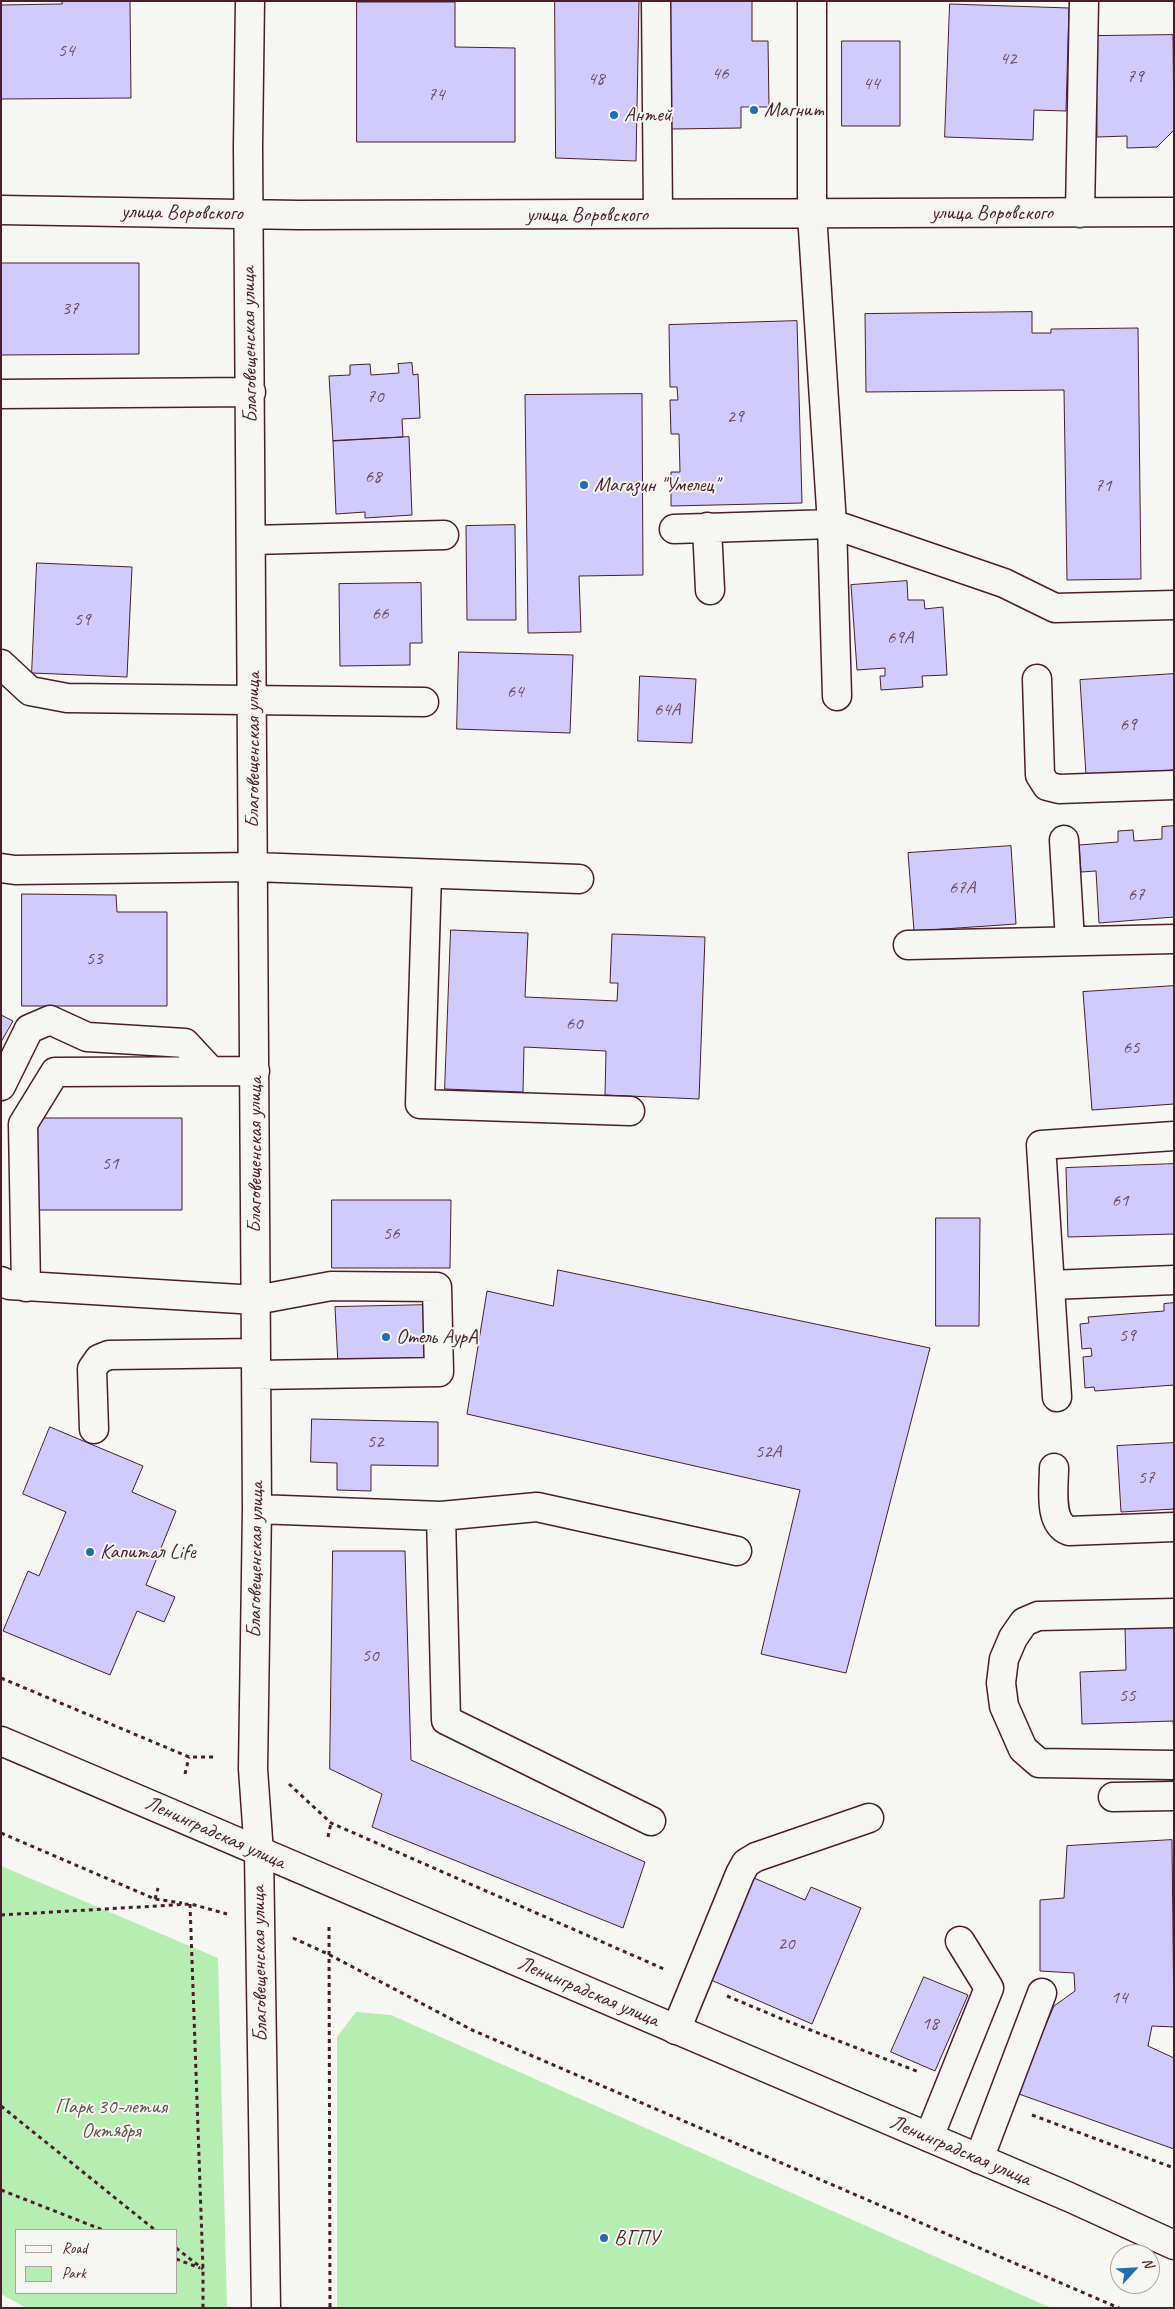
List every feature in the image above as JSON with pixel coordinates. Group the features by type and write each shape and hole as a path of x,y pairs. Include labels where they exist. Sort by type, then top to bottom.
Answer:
{"street":[{"name":"Благовещенская улица","path":"250,1 249,215 257,1509 253,1769 259,1853 266,2308"},
{"path":"656,1 658,214"},
{"path":"812,1 812,214 832,524 838,696"},
{"path":"1080,213 1084,1"},
{"name":"улица Воровского","path":"1,210 249,215 1174,212"},
{"path":"1,394 251,392"},
{"path":"674,529 832,524 1004,583 1055,608 1174,605"},
{"path":"707,528 710,590"},
{"path":"252,540 444,535"},
{"path":"1,664 30,692 67,698 424,702"},
{"path":"1037,680 1040,775 1047,786 1059,789 1174,785"},
{"path":"1064,840 1070,941"},
{"path":"1,868 15,870 254,867 578,879"},
{"path":"427,874 420,1104 630,1111"},
{"path":"908,945 1174,939"},
{"path":"1,1086 29,1029 50,1020 86,1037 185,1042 211,1071"},
{"path":"94,1429 92,1369 99,1359 109,1355 439,1372 437,1287 331,1286 256,1300 14,1284 23,1124 55,1072 255,1071"},
{"path":"1057,1397 1041,1145 1174,1136"},
{"path":"1050,1286 1174,1280"},
{"path":"1054,1468 1055,1519 1060,1528 1069,1531 1174,1527"},
{"path":"257,1509 441,1516 537,1507 737,1551"},
{"path":"441,1516 446,1720 651,1821"},
{"path":"1174,1613 1038,1616 1024,1622 1012,1638 1004,1659 1001,1683 1004,1706 1022,1749 1040,1763 1174,1765"},
{"name":"Ленинградская улица","path":"1,1741 259,1853 929,2137 1174,2245"},
{"path":"1112,1797 1174,1796"},
{"path":"676,2030 746,1863 756,1857 869,1818"},
{"path":"929,2137 989,1988 960,1942"},
{"path":"979,2159 1042,1993"}],"path":[{"path":"1,1678 189,1757 217,1757"},
{"path":"185,1774 189,1757"},
{"path":"328,1837 331,1823"},
{"path":"1,1833 155,1899 190,1904 259,1923 328,1954 472,2030 1118,2308"},
{"path":"155,1899 158,1888"},
{"path":"1,1915 190,1904"},
{"path":"190,1904 203,2270 202,2308"},
{"path":"329,1927 330,2308"},
{"path":"1,2106 154,2229"},
{"path":"1,2190 100,2229"},
{"path":"178,2250 203,2270"},
{"path":"178,2260 203,2270"}],"green space":[{"name":"Парк 30-летия Октября","path":"1,1866 218,1958 227,2308 26,2308 1,2294"},
{"path":"356,2012 391,2015 1051,2308 337,2308 337,2037"}],"building":[{"path":"62,1 130,1 131,98 1,99 1,5 62,4"},
{"path":"555,1 639,1 636,161 556,158"},
{"path":"670,1 752,1 752,41 768,41 769,107 741,107 741,128 672,129"},
{"path":"357,2 455,2 455,47 515,48 515,142 357,142"},
{"path":"950,4 1069,8 1066,111 1034,110 1033,140 945,137"},
{"path":"1173,35 1174,130 1157,147 1127,148 1127,136 1097,137 1096,36"},
{"path":"842,41 900,41 900,126 842,126"},
{"path":"1,263 139,263 139,354 1,355"},
{"path":"1032,312 1032,333 1051,333 1051,329 1138,328 1141,579 1067,580 1064,390 866,392 865,314"},
{"path":"797,321 802,503 671,506 671,472 680,472 679,434 671,434 670,400 678,400 677,387 670,387 669,325"},
{"path":"412,363 413,375 418,374 420,418 402,419 403,437 333,441 329,376 350,375 350,365 370,364 371,375 399,373 398,364"},
{"name":"Магазин \"Умелец\"","path":"642,394 643,575 579,576 581,632 528,633 525,395"},
{"path":"409,437 412,515 365,518 365,512 336,514 333,441"},
{"path":"515,525 516,620 467,620 466,526"},
{"path":"37,563 132,567 127,677 32,673"},
{"path":"907,581 908,600 924,600 925,609 943,607 947,675 922,676 923,687 881,690 880,676 885,676 885,668 857,670 851,585"},
{"path":"421,583 422,643 410,643 410,665 340,666 339,584"},
{"path":"459,652 573,655 570,733 457,729"},
{"path":"1174,674 1174,770 1086,775 1080,680"},
{"path":"640,676 696,679 692,743 638,741"},
{"path":"1174,826 1174,917 1099,923 1096,871 1081,872 1079,845 1118,842 1118,831 1133,830 1134,841 1162,839 1162,827"},
{"path":"1011,846 1016,924 914,931 908,853"},
{"path":"22,894 116,895 117,912 167,912 167,1006 22,1006"},
{"path":"451,930 528,933 525,997 617,1001 618,983 610,983 612,934 705,937 699,1099 605,1095 606,1051 524,1047 523,1092 445,1089"},
{"path":"1174,986 1174,1104 1092,1110 1083,992"},
{"path":"1,1015 13,1021 1,1042"},
{"path":"38,1118 182,1118 182,1210 38,1210"},
{"path":"1174,1164 1174,1234 1068,1237 1066,1168"},
{"path":"332,1200 451,1200 450,1268 332,1268"},
{"path":"936,1218 980,1218 979,1326 936,1326"},
{"path":"558,1270 930,1348 846,1673 761,1654 800,1490 467,1414 487,1291 553,1306"},
{"path":"1174,1303 1174,1385 1095,1391 1094,1387 1085,1388 1083,1357 1092,1356 1091,1348 1082,1349 1080,1324 1089,1323 1088,1317 1164,1311 1164,1304"},
{"path":"430,1305 431,1364 338,1365 335,1307"},
{"path":"312,1419 438,1422 438,1466 371,1465 371,1491 337,1490 337,1463 311,1462"},
{"path":"50,1427 143,1466 132,1492 176,1511 146,1585 175,1597 164,1622 137,1611 110,1675 3,1631 28,1571 39,1576 66,1512 23,1494"},
{"path":"1174,1443 1174,1509 1121,1512 1117,1446"},
{"path":"333,1551 405,1551 411,1760 645,1862 623,1928 372,1827 382,1794 330,1769"},
{"path":"1174,1624 1174,1733 1173,1721 1082,1724 1080,1672 1126,1670 1125,1625"},
{"path":"1172,1840 1174,2027 1152,2026 1148,2046 1174,2058 1174,2149 1016,2093 1054,2006 1075,1991 1074,1973 1040,1971 1040,1900 1064,1898 1067,1846"},
{"path":"754,1878 805,1900 811,1887 861,1908 812,2024 711,1980"},
{"path":"924,1977 968,1995 935,2071 891,2052"}],"place":[{"name":"Магнит","path":"754,110"},
{"name":"Антей","path":"614,115"},
{"name":"Магазин \"Умелец\"","path":"584,485"},
{"name":"Отель АурА","path":"386,1337"},
{"name":"Капитал Life","path":"90,1552"},
{"name":"ВГПУ","path":"604,2238"}]}
